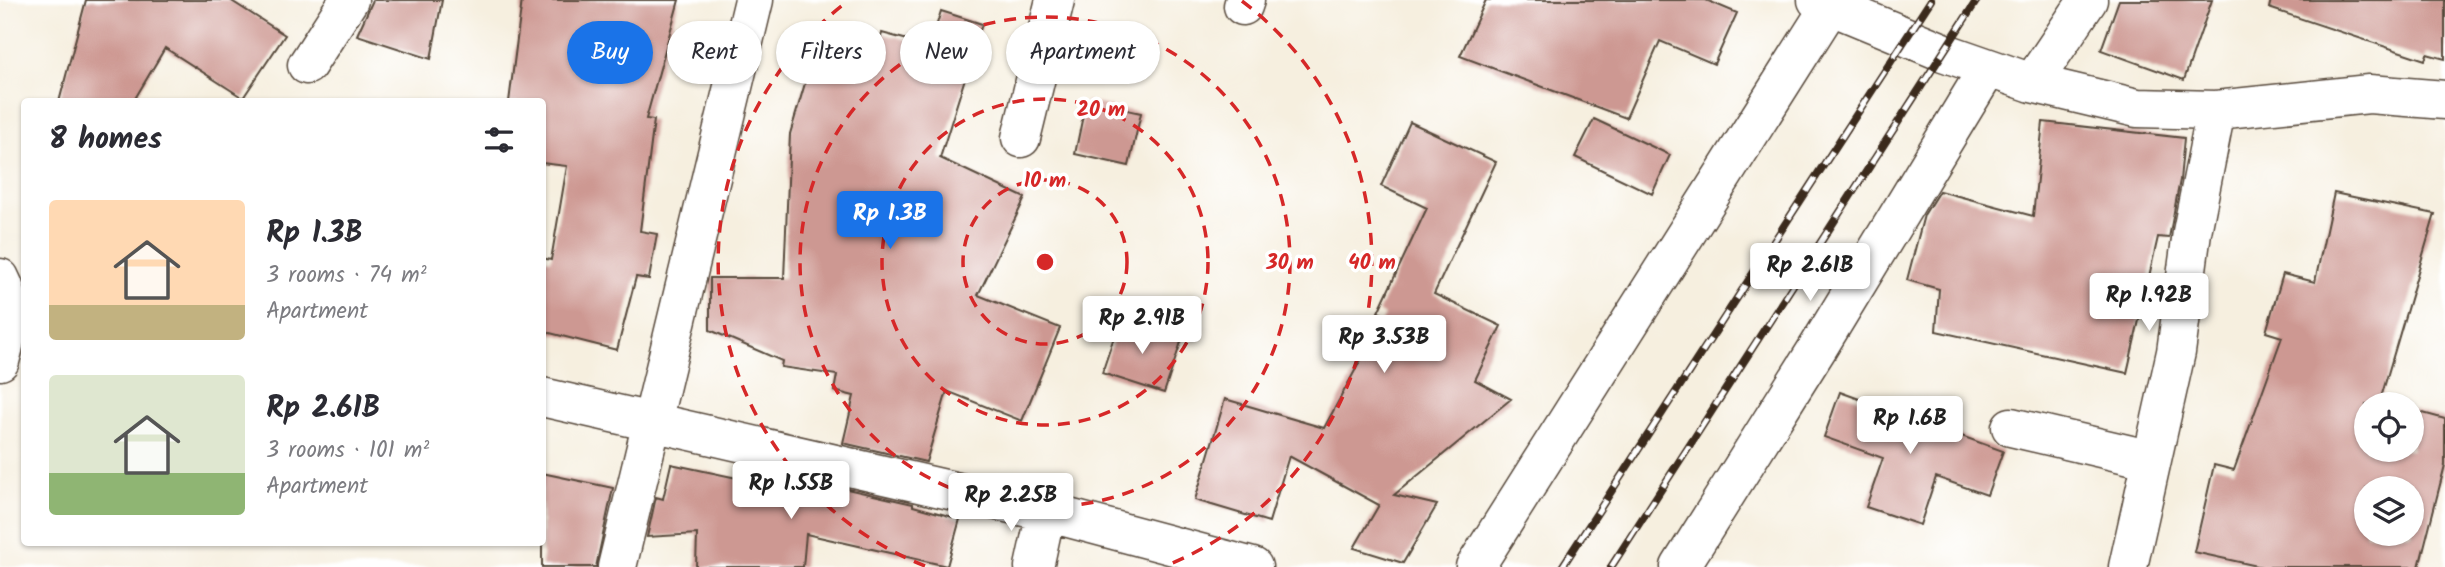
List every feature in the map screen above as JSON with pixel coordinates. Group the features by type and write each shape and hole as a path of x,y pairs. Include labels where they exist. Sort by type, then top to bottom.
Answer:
{"street":[{"path":"307,65 349,0"},
{"path":"617,567 754,0"},
{"path":"1021,138 1055,0"},
{"path":"2032,83 2088,0"},
{"path":"1475,567 1826,2 1988,68 2032,83 2137,108 2216,110 2369,94 2445,100"},
{"path":"1679,567 1819,346 1988,68"},
{"path":"2128,567 2176,352 2192,232 2216,110"},
{"path":"0,360 9,316 10,286"},
{"path":"546,398 1046,512 1253,567"},
{"path":"2011,426 2152,460"},
{"path":"1034,567 1046,512"}],"building":[{"path":"86,0 230,0 285,35 243,98 165,48 135,98 60,98"},
{"path":"373,0 442,0 431,59 357,35"},
{"path":"522,0 679,0 673,21 667,21 667,43 646,119 654,120 640,231 657,234 649,279 636,277 617,350 546,332 546,259 551,260 567,166 546,163 546,98 510,98"},
{"path":"1486,0 1706,0 1737,13 1714,64 1660,41 1626,118 1460,56"},
{"path":"2119,0 2212,0 2184,80 2101,50"},
{"path":"2271,0 2445,0 2445,59 2427,54 2425,60 2269,8"},
{"path":"941,11 973,21 938,21"},
{"path":"886,34 900,38 900,84 963,84 940,158 1025,198 978,295 1060,328 1022,421 947,391 926,462 843,443 854,396 834,391 837,375 781,367 782,361 710,330 710,278 784,278 790,134 805,84 886,84"},
{"path":"1086,101 1141,113 1129,166 1075,154"},
{"path":"1594,119 1670,155 1652,194 1575,157"},
{"path":"1410,122 1496,162 1434,294 1501,326 1475,380 1511,399 1394,495 1437,505 1403,563 1354,548 1379,505 1289,456 1269,522 1195,500 1225,399 1324,428 1385,315 1378,312 1427,208 1381,186"},
{"path":"2043,122 2184,138 2180,180 2169,238 2158,237 2127,373 1936,331 1939,289 1907,280 1924,215 1939,191 2033,216"},
{"path":"2334,193 2435,214 2383,392 2354,392 2354,462 2424,462 2424,413 2445,419 2445,465 2419,567 2262,567 2194,552 2214,465 2234,470 2282,337 2266,332 2283,274 2315,282"},
{"path":"1120,319 1182,339 1164,393 1102,373"},
{"path":"1840,392 2003,451 1987,495 1936,477 1920,525 1866,507 1883,458 1824,437"},
{"path":"671,464 789,489 790,476 913,504 960,519 947,566 806,534 803,567 696,567 697,534 647,537 656,497 663,499"},
{"path":"546,474 613,488 596,567 542,567 542,546 546,546"}],"railway":[{"path":"1562,567 1931,0"},
{"path":"1611,567 1977,0"}]}
